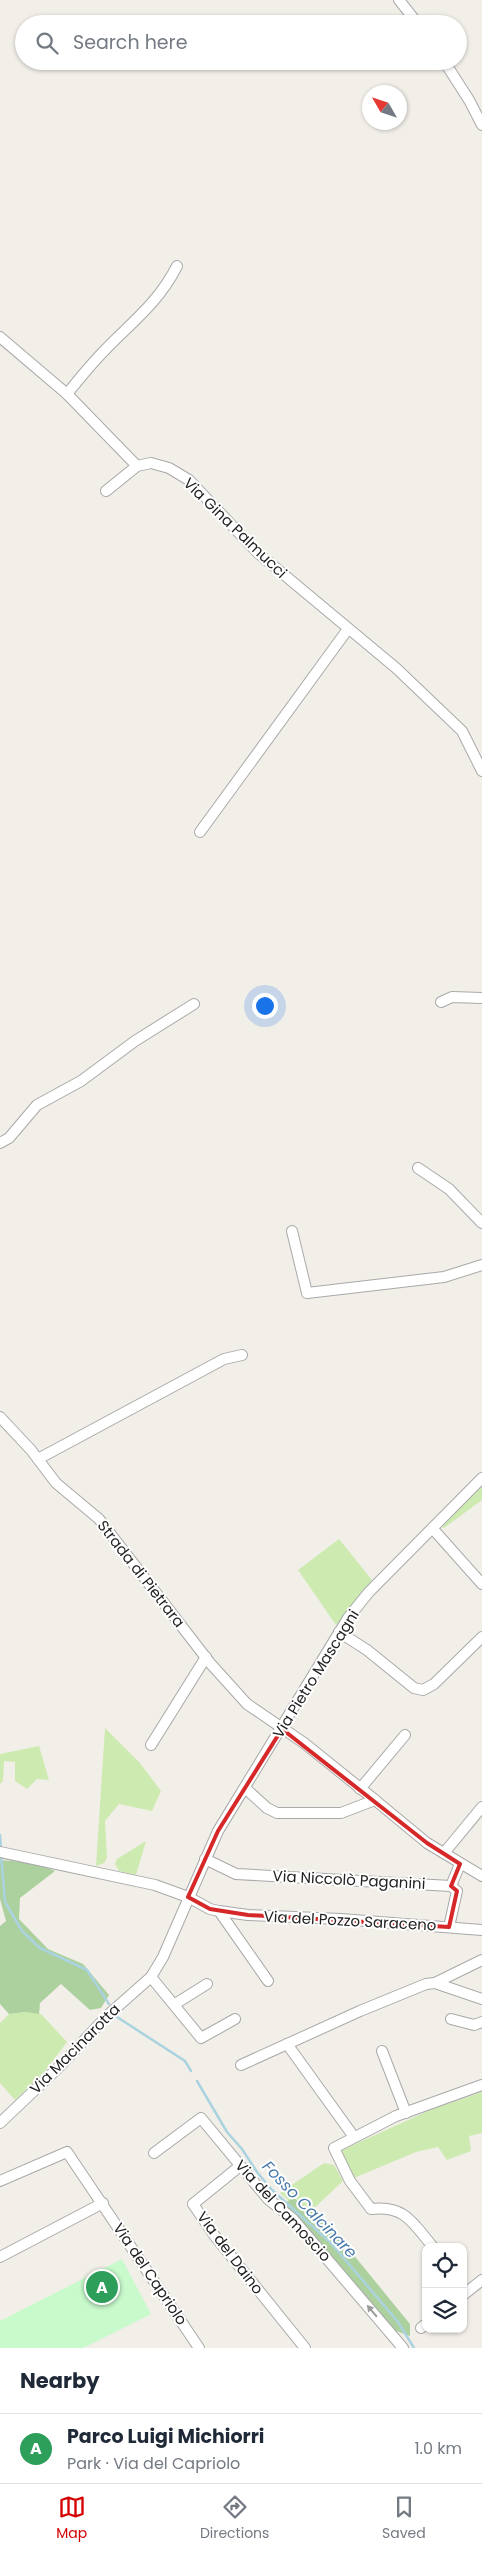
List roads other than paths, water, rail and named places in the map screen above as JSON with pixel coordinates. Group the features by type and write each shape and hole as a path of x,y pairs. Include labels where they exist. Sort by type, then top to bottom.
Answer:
{"street":[{"path":"399,0 411,15"},
{"path":"450,70 482,125"},
{"path":"67,394 105,350 130,329 167,287 177,266"},
{"path":"0,336 67,394 137,466 106,491"},
{"name":"Via Gina Palmucci","path":"137,466 151,463 169,468 189,480 258,553 396,668 462,731 482,771"},
{"path":"200,832 348,629"},
{"path":"441,1002 452,997 482,998"},
{"path":"0,1143 9,1138 37,1105 81,1081 135,1041 194,1004"},
{"path":"418,1168 449,1189 482,1223"},
{"path":"292,1231 307,1293 444,1277 482,1265"},
{"path":"38,1459 224,1359 242,1355"},
{"name":"Strada di Pietrara","path":"0,1417 38,1459 56,1483 99,1520 206,1657 247,1704 304,1743 360,1789 444,1853 482,1876"},
{"name":"Via Pietro Mascagni","path":"188,1897 218,1831 339,1632 370,1592 434,1529 482,1478"},
{"path":"434,1529 481,1580"},
{"path":"339,1632 367,1650 414,1688 423,1690 434,1684 482,1638"},
{"path":"151,1745 206,1657"},
{"path":"360,1789 404,1735"},
{"path":"245,1788 267,1808 277,1813 341,1813 374,1800"},
{"path":"444,1853 482,1808"},
{"name":"Via del Pozzo Saraceno","path":"0,1852 155,1885 188,1897 210,1909 219,1911 248,1915 341,1918 482,1930"},
{"name":"Via Niccolò Paganini","path":"205,1859 236,1874 451,1886"},
{"path":"449,1927 457,1891 451,1886 460,1864"},
{"name":"Via Macinarotta","path":"0,2123 59,2067 108,2015 151,1977 163,1957 188,1897"},
{"path":"219,1911 268,1981"},
{"path":"241,2065 360,2011 426,1984 435,1983 482,1960"},
{"path":"151,1977 201,2038 235,2019"},
{"path":"435,1983 482,1998"},
{"path":"175,2004 208,1984"},
{"path":"451,2019 474,2025 482,2022"},
{"path":"287,2044 354,2137"},
{"path":"382,2051 406,2112"},
{"path":"430,2243 407,2215 386,2207 371,2209 350,2181 334,2148 406,2112 482,2085"},
{"name":"Via del Camoscio","path":"154,2153 201,2118 268,2199 293,2219 403,2348"},
{"name":"Via del Capriolo","path":"0,2180 67,2152 103,2203 196,2347"},
{"name":"Via del Daino","path":"240,2166 193,2204 214,2235 305,2348"},
{"path":"0,2257 103,2203"},
{"path":"467,2288 482,2280"}],"waterway":[{"name":"Fosso Calcinare","path":"0,1835 1,1849"},
{"name":"Fosso Calcinare","path":"1,1854 5,1902 22,1931 40,1948 87,1970 109,2004"},
{"name":"Fosso Calcinare","path":"117,2017 185,2061 191,2071"},
{"name":"Fosso Calcinare","path":"197,2081 227,2132 242,2149 257,2172 271,2189 331,2243 398,2322 414,2348"}],"place":[{"name":"Parco Luigi Michiorri","path":"102,2287"}]}
